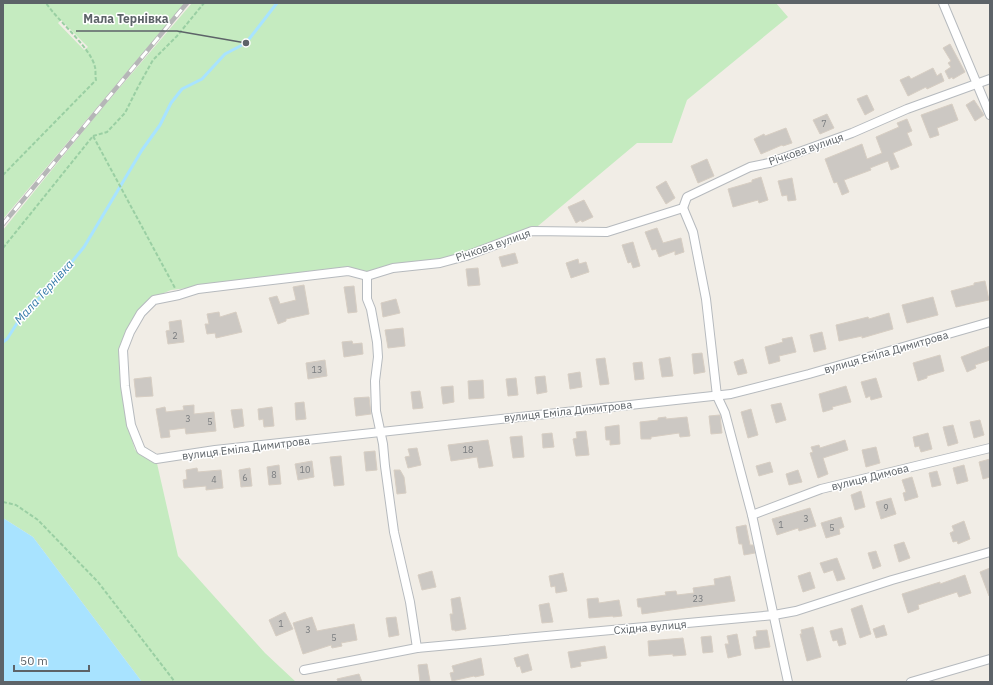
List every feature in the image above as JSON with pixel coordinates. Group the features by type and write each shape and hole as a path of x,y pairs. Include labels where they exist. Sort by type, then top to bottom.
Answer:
{"street":[{"path":"943,3 990,114"},
{"name":"Річкова вулиця","path":"367,276 393,268 440,263 466,256 532,231 607,232 683,208 687,197 750,167 769,163 852,133 907,109 990,79"},
{"path":"683,208 693,232 706,299 717,396 725,414 752,515 788,682"},
{"path":"179,295 198,289 348,271 367,276 367,299 371,310 377,342 378,357 375,381 376,411 394,532 410,602 417,648"},
{"name":"вулиця Еміла Димитрова","path":"179,295 154,300 141,314 130,332 123,350 125,386 130,425 141,450 156,459 215,450 731,394 809,374 990,322"},
{"name":"вулиця Димова","path":"752,515 821,489 990,448"},
{"name":"Східна вулиця","path":"304,670 417,648 774,615 796,611 892,580 990,552"},
{"path":"911,682 990,659"}],"path":[{"path":"3,175 96,80 95,66 86,49 60,21 46,3"},
{"path":"3,248 93,136 107,132 125,113 154,60 177,36 204,3"},
{"path":"93,136 179,295"},
{"path":"3,502 16,505 38,520 98,582 175,682"}],"green space":[{"path":"3,3 185,3 3,219","holes":["61,20 88,47 84,50 58,23"]},
{"path":"192,3 776,3 788,17 687,100 672,143 637,143 532,231 438,261 368,273 348,269 171,290 152,298 121,350 128,426 135,450 149,459 156,459 178,556 265,653 296,682 142,682 33,537 3,518 3,230 98,113"}],"water":[{"path":"3,518 33,537 142,682 3,682"}],"building":[{"path":"950,44 965,72 953,79 952,77 949,79 945,71 951,67 948,63 951,61 943,48"},
{"path":"933,68 937,76 941,73 944,81 927,89 926,87 908,96 900,80 909,76 911,79"},
{"path":"867,95 874,110 865,115 857,99"},
{"path":"974,100 984,115 975,121 966,105"},
{"path":"952,104 958,120 937,128 939,135 930,138 921,115"},
{"path":"827,114 834,128 820,134 813,120"},
{"path":"907,119 912,131 907,133 912,145 893,153 899,167 891,170 888,161 870,168 871,170 844,180 849,192 842,195 837,182 834,183 825,159 862,144 867,159 882,153 876,137 899,127 897,123"},
{"path":"786,128 792,143 782,145 761,154 754,139 764,134 765,136"},
{"path":"707,159 714,176 698,183 691,166"},
{"path":"761,177 768,200 759,203 758,200 733,207 728,189 752,182 752,180"},
{"path":"792,178 796,200 788,201 787,195 782,196 778,181"},
{"path":"666,181 675,198 666,204 656,187"},
{"path":"584,200 593,217 576,223 568,207"},
{"path":"657,228 663,243 681,238 684,252 675,255 675,251 659,257 656,249 652,250 645,232"},
{"path":"633,242 640,266 633,268 631,262 628,263 622,245"},
{"path":"515,253 518,263 502,267 499,257"},
{"path":"578,259 579,264 586,262 589,272 571,278 566,263"},
{"path":"478,268 480,285 468,286 466,269"},
{"path":"985,281 989,300 956,307 951,291"},
{"path":"304,285 309,314 286,319 286,321 278,324 269,298 277,296 280,304 296,300 293,287"},
{"path":"354,286 357,312 348,313 344,287"},
{"path":"933,297 938,315 907,323 902,305"},
{"path":"396,299 400,313 383,317 381,303"},
{"path":"219,312 220,317 236,312 242,332 216,338 215,333 207,334 205,324 209,324 207,314"},
{"path":"889,313 893,329 862,338 862,336 839,341 836,325 868,317 869,319"},
{"path":"181,320 184,342 168,344 166,331 170,330 169,322"},
{"path":"403,328 405,346 388,348 385,330"},
{"path":"822,332 826,349 814,352 810,335"},
{"path":"792,337 796,352 779,356 780,361 769,364 765,347 783,342 782,339"},
{"path":"352,341 353,344 362,343 363,354 344,357 342,342"},
{"path":"990,346 990,360 975,365 976,368 967,372 961,357"},
{"path":"702,353 705,372 694,374 692,354"},
{"path":"940,355 944,371 927,376 927,378 918,381 913,363"},
{"path":"670,357 673,376 662,377 659,359"},
{"path":"605,358 609,384 600,385 596,359"},
{"path":"743,359 747,373 738,375 734,362"},
{"path":"325,360 327,376 308,379 306,363"},
{"path":"642,362 644,379 635,380 633,363"},
{"path":"580,372 582,387 570,389 568,374"},
{"path":"545,376 547,392 537,394 535,377"},
{"path":"151,377 153,396 136,397 134,379"},
{"path":"516,378 518,395 508,396 506,379"},
{"path":"876,378 882,397 871,400 870,396 866,398 861,382"},
{"path":"483,380 484,398 469,399 468,381"},
{"path":"453,386 454,402 443,404 441,387"},
{"path":"846,386 851,402 832,407 833,409 823,412 819,394"},
{"path":"420,391 423,408 413,409 411,392"},
{"path":"369,397 371,414 356,416 354,398"},
{"path":"304,402 306,419 296,420 295,403"},
{"path":"781,403 786,420 776,423 771,405"},
{"path":"194,405 194,414 214,412 216,431 186,434 185,428 169,430 170,437 161,438 156,409 165,407 166,412 184,410 183,406"},
{"path":"272,407 274,426 264,427 263,419 259,420 258,409"},
{"path":"242,409 244,426 234,428 231,410"},
{"path":"751,409 758,435 748,438 741,412"},
{"path":"720,415 722,433 711,434 709,416"},
{"path":"666,417 666,419 687,417 690,436 680,437 679,433 651,437 651,439 641,439 640,422 658,420 658,418"},
{"path":"980,420 984,435 974,438 970,422"},
{"path":"619,425 620,444 610,445 610,440 606,440 605,427"},
{"path":"953,425 958,443 948,446 943,427"},
{"path":"586,431 589,455 576,456 573,439 577,438 576,432"},
{"path":"552,433 554,447 543,448 542,434"},
{"path":"928,433 932,449 921,452 919,446 915,447 913,437"},
{"path":"522,436 524,457 513,458 510,437"},
{"path":"488,440 493,466 479,468 477,457 451,461 448,445"},
{"path":"845,440 848,450 823,458 828,474 818,478 810,453 813,452 811,447 819,445 820,448"},
{"path":"876,447 880,463 866,467 862,450"},
{"path":"417,448 421,465 408,468 405,457 410,456 408,449"},
{"path":"375,451 377,470 366,471 364,452"},
{"path":"341,456 344,485 334,486 330,457"},
{"path":"990,459 990,477 983,479 979,462"},
{"path":"312,461 314,477 298,480 295,464"},
{"path":"770,462 773,472 759,476 756,466"},
{"path":"279,465 281,484 269,485 267,467"},
{"path":"964,465 968,481 957,484 953,468"},
{"path":"197,468 198,472 221,470 223,488 206,490 206,486 184,488 183,480 187,479 186,470"},
{"path":"250,468 252,486 241,487 239,470"},
{"path":"394,470 400,470 404,477 406,493 397,494"},
{"path":"798,470 802,482 789,485 786,474"},
{"path":"937,471 941,485 932,487 929,473"},
{"path":"912,477 918,497 905,501 903,493 906,492 902,480"},
{"path":"861,491 865,507 855,510 851,495"},
{"path":"891,498 896,514 881,519 876,502"},
{"path":"810,508 816,526 799,531 798,528 777,535 772,519"},
{"path":"841,517 844,527 839,529 840,534 826,538 821,523"},
{"path":"964,521 970,539 958,544 957,541 953,542 950,533 954,531 952,526"},
{"path":"746,525 750,545 753,545 755,553 744,555 742,544 739,544 736,527"},
{"path":"904,542 910,558 899,562 894,545"},
{"path":"876,551 881,566 873,569 868,553"},
{"path":"837,558 845,579 837,581 833,570 824,573 820,563"},
{"path":"990,568 990,596 989,596 980,572"},
{"path":"432,571 436,587 422,590 418,575"},
{"path":"810,572 815,588 803,592 798,576"},
{"path":"563,573 567,591 556,593 555,586 551,587 549,576"},
{"path":"965,575 971,593 959,597 957,592 918,605 919,609 908,613 902,594 940,582 940,584"},
{"path":"730,576 735,601 642,614 641,607 638,607 637,599 666,595 665,592 676,591 677,595 694,593 693,588 715,585 714,579"},
{"path":"460,597 466,629 455,631 452,630 450,614 453,614 451,599"},
{"path":"598,598 599,603 619,600 622,616 589,618 587,599"},
{"path":"549,603 553,622 542,623 539,605"},
{"path":"862,605 871,634 860,638 851,609"},
{"path":"285,612 293,629 276,636 269,620"},
{"path":"312,617 317,631 354,624 357,640 341,643 342,646 332,648 331,645 303,654 293,623"},
{"path":"396,617 399,635 389,637 386,618"},
{"path":"884,625 887,635 876,638 873,629"},
{"path":"813,627 821,657 807,661 800,634 802,634 801,630"},
{"path":"842,628 846,644 839,646 837,640 833,641 830,631"},
{"path":"767,630 770,647 755,649 753,637 757,636 756,631"},
{"path":"737,634 741,655 728,658 725,644 729,644 727,636"},
{"path":"711,636 713,652 703,653 701,637"},
{"path":"683,638 686,655 673,656 673,654 649,656 648,641"},
{"path":"605,646 607,658 580,662 581,666 571,668 568,652"},
{"path":"528,654 532,670 522,673 520,666 517,667 514,658"},
{"path":"481,658 484,675 452,681 450,673 454,672 452,666"},
{"path":"427,664 430,681 420,682 418,665"},
{"path":"359,674 362,682 338,682 337,679"}],"waterway":[{"name":"Мала Тернівка","path":"3,342 7,339 23,314 53,285 84,247 142,150 160,125 171,103 182,89 202,79 225,54 246,43 277,3"}],"railway":[{"path":"3,224 187,3"}],"place":[{"name":"Мала Тернівка","path":"246,43"}]}
